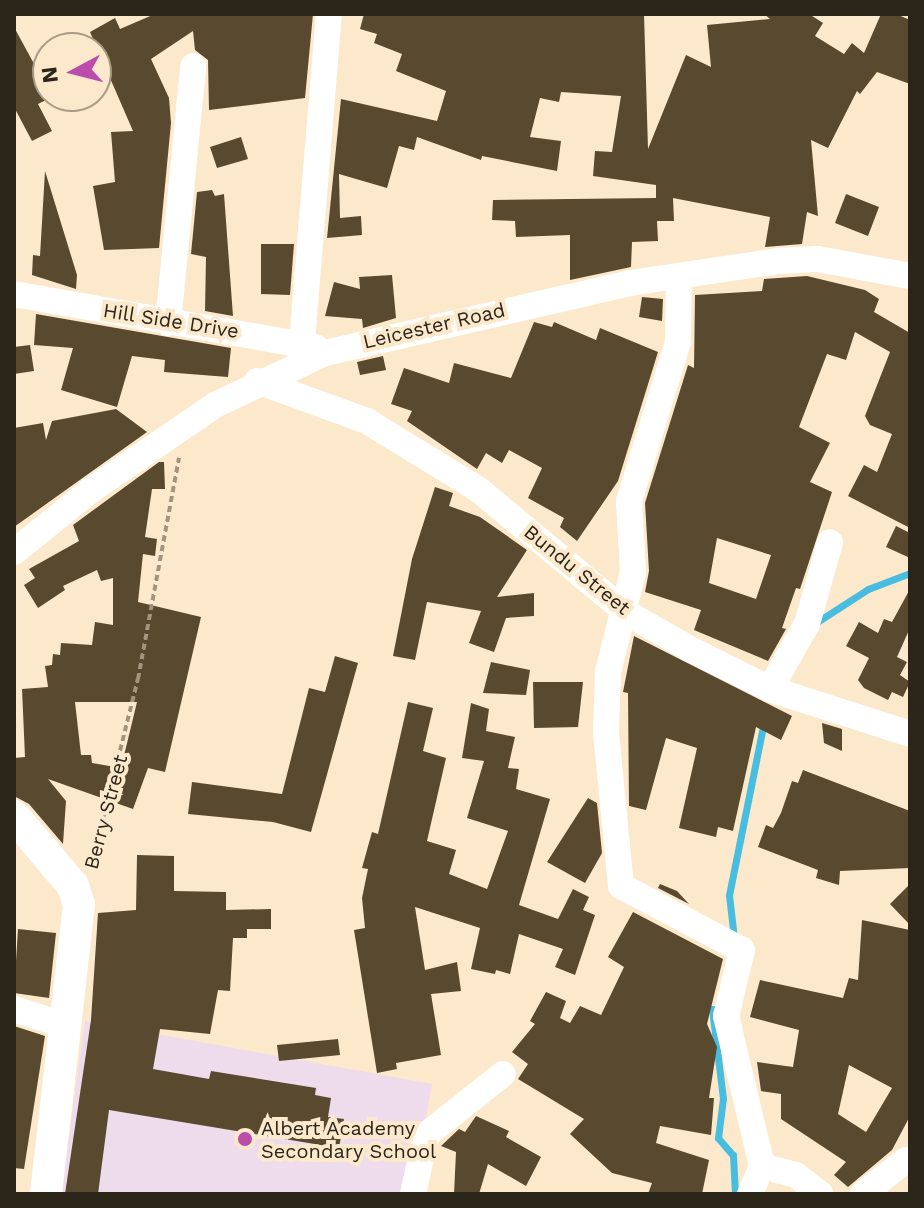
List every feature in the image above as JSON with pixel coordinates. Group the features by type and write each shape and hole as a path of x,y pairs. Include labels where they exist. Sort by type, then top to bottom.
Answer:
{"street":[{"path":"313,347 329,14"},
{"path":"168,323 193,66"},
{"name":"Leicester Road","path":"14,552 174,432 313,347 630,283 818,259 910,276"},
{"path":"679,277 678,342 629,501 633,572 627,613 608,672 606,733 621,886 742,950 726,1016 762,1166 750,1194"},
{"name":"Hill Side Drive","path":"14,294 313,347"},
{"name":"Bundu Street","path":"257,381 367,421 479,490 627,613 770,689 910,734"},
{"path":"770,689 807,624 830,542"},
{"path":"14,816 73,886 79,904 46,1194"},
{"path":"14,1009 64,1025"},
{"path":"413,1194 426,1135 503,1074"},
{"path":"863,1194 906,1160"},
{"path":"762,1166 796,1175 820,1194"}],"path":[{"name":"Berry Street","path":"79,904 112,801 138,679 180,460 174,432"}],"shaded area":[{"name":"Albert Academy Secondary School","path":"85,1021 432,1084 412,1194 61,1194"}],"building":[{"path":"155,14 313,14 305,98 209,110 208,60 195,50 193,31 151,59 169,98 171,123 159,248 104,250 93,186 115,182 111,132 133,131 112,83 112,32 90,32 115,18 120,29"},
{"path":"364,14 644,14 648,149 686,55 711,67 707,25 770,19 764,14 809,14 823,23 815,36 844,54 852,43 864,53 881,14 896,14 910,20 910,84 877,72 860,94 857,91 828,148 811,140 818,216 807,212 802,244 765,247 770,217 673,198 674,221 657,221 658,241 632,242 631,267 570,280 570,235 516,237 515,221 492,220 493,200 656,198 656,185 593,176 595,151 612,152 621,96 561,92 559,102 540,98 530,137 561,141 557,171 482,156 481,160 417,137 414,150 399,146 387,188 339,174 340,218 361,216 362,235 327,238 341,99 437,121 446,91 396,71 402,54 374,43 377,34 360,29"},
{"path":"14,27 32,60 32,112 42,112 52,131 32,141 14,107"},
{"path":"241,137 248,159 217,168 210,147"},
{"path":"45,171 77,275 76,289 32,275 33,255 40,256"},
{"path":"212,190 215,196 224,194 233,316 205,311 206,257 191,254 197,192"},
{"path":"846,194 879,207 868,236 835,223"},
{"path":"261,244 294,244 290,295 261,294"},
{"path":"392,275 396,318 363,328 362,319 325,316 334,282 360,289 359,277"},
{"path":"807,276 865,290 879,299 874,312 910,333 910,528 848,496 864,465 877,472 892,434 870,425 865,416 890,352 855,332 846,360 827,354 799,427 830,443 810,482 832,492 800,589 796,588 782,628 786,629 768,661 694,630 701,610 645,592 649,571 645,503 688,365 694,368 695,295 762,291 764,279","holes":["717,538 771,555 756,599 709,583"]},
{"path":"642,297 663,299 662,321 639,317"},
{"path":"36,314 231,348 228,377 164,372 165,360 132,356 117,407 61,390 73,348 34,345"},
{"path":"534,322 552,327 554,322 596,340 600,328 658,352 618,481 577,541 560,527 564,518 528,498 542,468 509,450 502,463 486,453 477,469 407,421 412,411 391,404 404,368 449,383 454,363 511,378"},
{"path":"30,345 34,371 14,374 14,347"},
{"path":"383,356 386,370 360,375 357,362"},
{"path":"116,409 147,432 14,527 14,428 43,423 46,440 52,421"},
{"path":"159,462 164,462 165,489 152,489 145,537 157,539 155,556 143,554 138,602 201,617 165,772 148,768 133,809 48,779 66,801 63,844 29,804 14,796 14,758 25,757 22,689 48,687 45,666 52,665 53,654 60,655 61,643 92,645 95,622 113,625 113,578 101,581 97,570 63,586 65,590 38,608 24,585 35,578 29,569 79,541 73,525","holes":["75,702 137,702 121,768 92,763 91,755 81,755"]},
{"path":"435,487 453,493 449,506 480,517 527,550 497,597 534,593 534,616 506,618 494,652 469,643 481,611 427,602 415,660 393,656 412,559"},
{"path":"896,526 910,533 910,558 886,547"},
{"path":"910,589 910,628 897,657 907,662 900,675 910,682 903,697 892,692 888,700 864,688 858,680 869,658 846,646 859,622 878,633 884,619 892,622"},
{"path":"634,636 792,716 781,740 756,727 733,831 718,827 716,837 679,828 697,748 666,738 646,810 629,806 628,693 623,692"},
{"path":"335,656 358,663 311,832 273,822 188,814 192,782 282,794 309,688 325,692"},
{"path":"491,662 530,670 526,695 483,693"},
{"path":"533,682 583,682 578,727 534,728"},
{"path":"408,702 433,708 423,751 446,758 427,841 456,850 449,874 487,889 508,831 467,818 484,761 462,758 471,703 489,709 486,731 515,737 508,768 519,769 516,789 550,799 519,905 558,919 573,889 589,897 583,910 595,915 575,975 555,967 563,949 519,934 510,974 496,970 495,974 471,969 480,928 415,907 425,970 457,962 461,991 431,994 441,1055 396,1063 397,1069 377,1073 354,930 365,928 362,898 368,869 362,868 372,832 378,834"},
{"path":"822,723 842,729 842,751 824,743"},
{"path":"803,770 910,811 910,868 840,871 839,885 816,878 818,870 758,847 766,825 773,828 792,781 798,783"},
{"path":"588,798 597,803 602,853 585,883 547,862"},
{"path":"137,855 174,856 174,891 226,892 226,910 271,909 271,929 247,929 247,938 233,938 230,991 218,990 210,1034 160,1029 153,1069 209,1079 211,1071 316,1088 315,1095 331,1098 328,1117 344,1119 339,1148 109,1110 98,1194 65,1194 91,1020 98,913 136,910"},
{"path":"660,884 677,891 689,904 658,888"},
{"path":"910,884 910,925 890,904"},
{"path":"633,912 723,959 707,1024 717,1047 709,1098 714,1098 711,1135 660,1126 656,1143 709,1160 702,1194 648,1194 652,1183 612,1173 570,1134 584,1119 518,1079 528,1064 512,1052 535,1024 530,1021 546,992 566,1001 560,1018 570,1023 580,1006 601,1015 624,967 608,957"},
{"path":"862,920 910,930 910,1116 892,1150 848,1187 834,1175 846,1162 781,1119 781,1094 761,1091 757,1062 793,1067 799,1030 750,1017 760,980 843,998 849,978 858,980","holes":["849,1065 892,1088 866,1132 838,1114"]},
{"path":"18,929 56,933 49,998 14,993"},
{"path":"14,1026 45,1036 24,1169 14,1168"},
{"path":"338,1039 340,1055 279,1061 277,1045"},
{"path":"476,1116 509,1131 506,1137 541,1157 526,1186 488,1164 479,1194 454,1194 456,1152 441,1146 459,1129 465,1132"}],"waterway":[{"path":"817,622 868,589 910,573"},
{"path":"734,938 729,895 764,722"},
{"path":"723,1009 712,1009 723,1098 718,1138 733,1155 735,1194"}],"place":[{"name":"Albert Academy Secondary School","path":"245,1139"}]}
